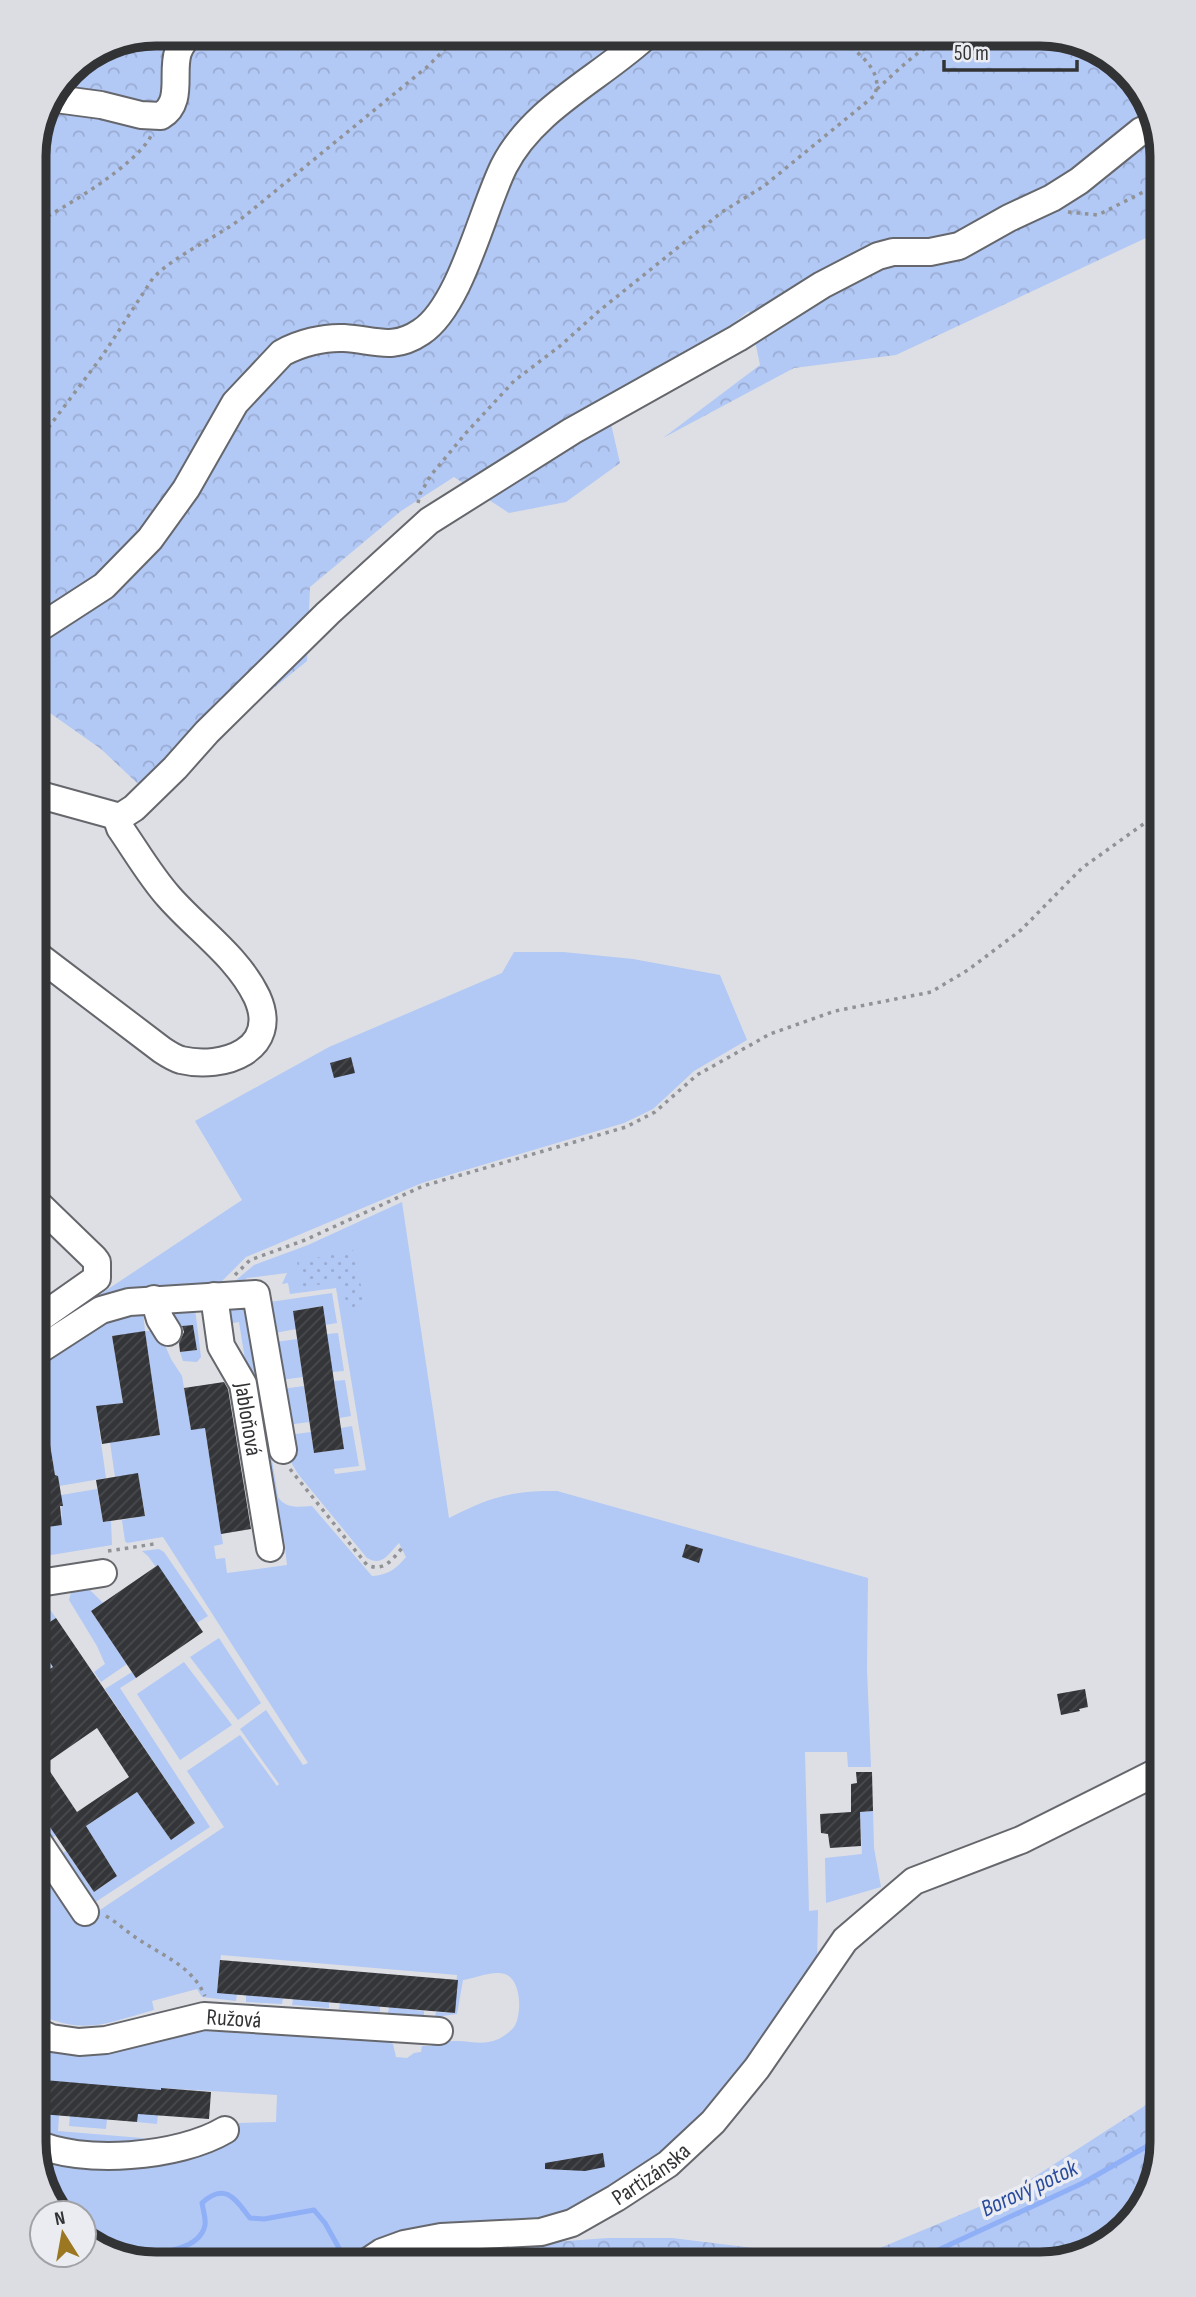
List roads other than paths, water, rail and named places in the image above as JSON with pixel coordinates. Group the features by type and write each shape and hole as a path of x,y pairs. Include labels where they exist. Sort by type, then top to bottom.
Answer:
{"street":[{"path":"61,101 162,116 172,106 175,96 177,54 181,45"},
{"path":"46,624 104,586 150,539 186,489 235,403 282,353 292,347 328,339 398,343 425,330 441,312 458,281 505,166 522,140 561,103 633,46"},
{"path":"46,962 174,1057 191,1061 222,1061 243,1054 256,1042 261,1031 262,1022 256,996 227,955 167,895 120,828 120,817 150,792 278,661 415,530 582,425 738,338 822,285 878,256 893,252 930,252 959,246 1079,180 1146,129"},
{"path":"46,797 120,817"},
{"path":"46,1212 97,1262 97,1278 46,1314"},
{"name":"Jabloňová","path":"46,1346 101,1310 130,1301 157,1318 214,1296 256,1294 283,1450"},
{"name":"Jabloňová","path":"214,1296 221,1346 243,1384 270,1548"},
{"path":"46,1582 103,1573"},
{"name":"Partizánska","path":"385,2251 441,2237 541,2232 572,2223 616,2199 658,2171 713,2122 757,2068 845,1940 914,1881 1021,1840 1150,1776"},
{"path":"46,1854 85,1912"},
{"name":"Ružová","path":"46,2036 79,2042 106,2040 204,2016 439,2031"},
{"path":"46,2146 71,2153 128,2156 211,2138 225,2130"}],"waterway":[{"name":"Borový potok","path":"934,2252 1083,2183 1150,2144"},
{"name":"Borový potok","path":"169,2251 193,2242 201,2235 205,2225 202,2203 210,2197 224,2193 235,2200 250,2218 264,2219 314,2210 325,2223 341,2251"}]}
